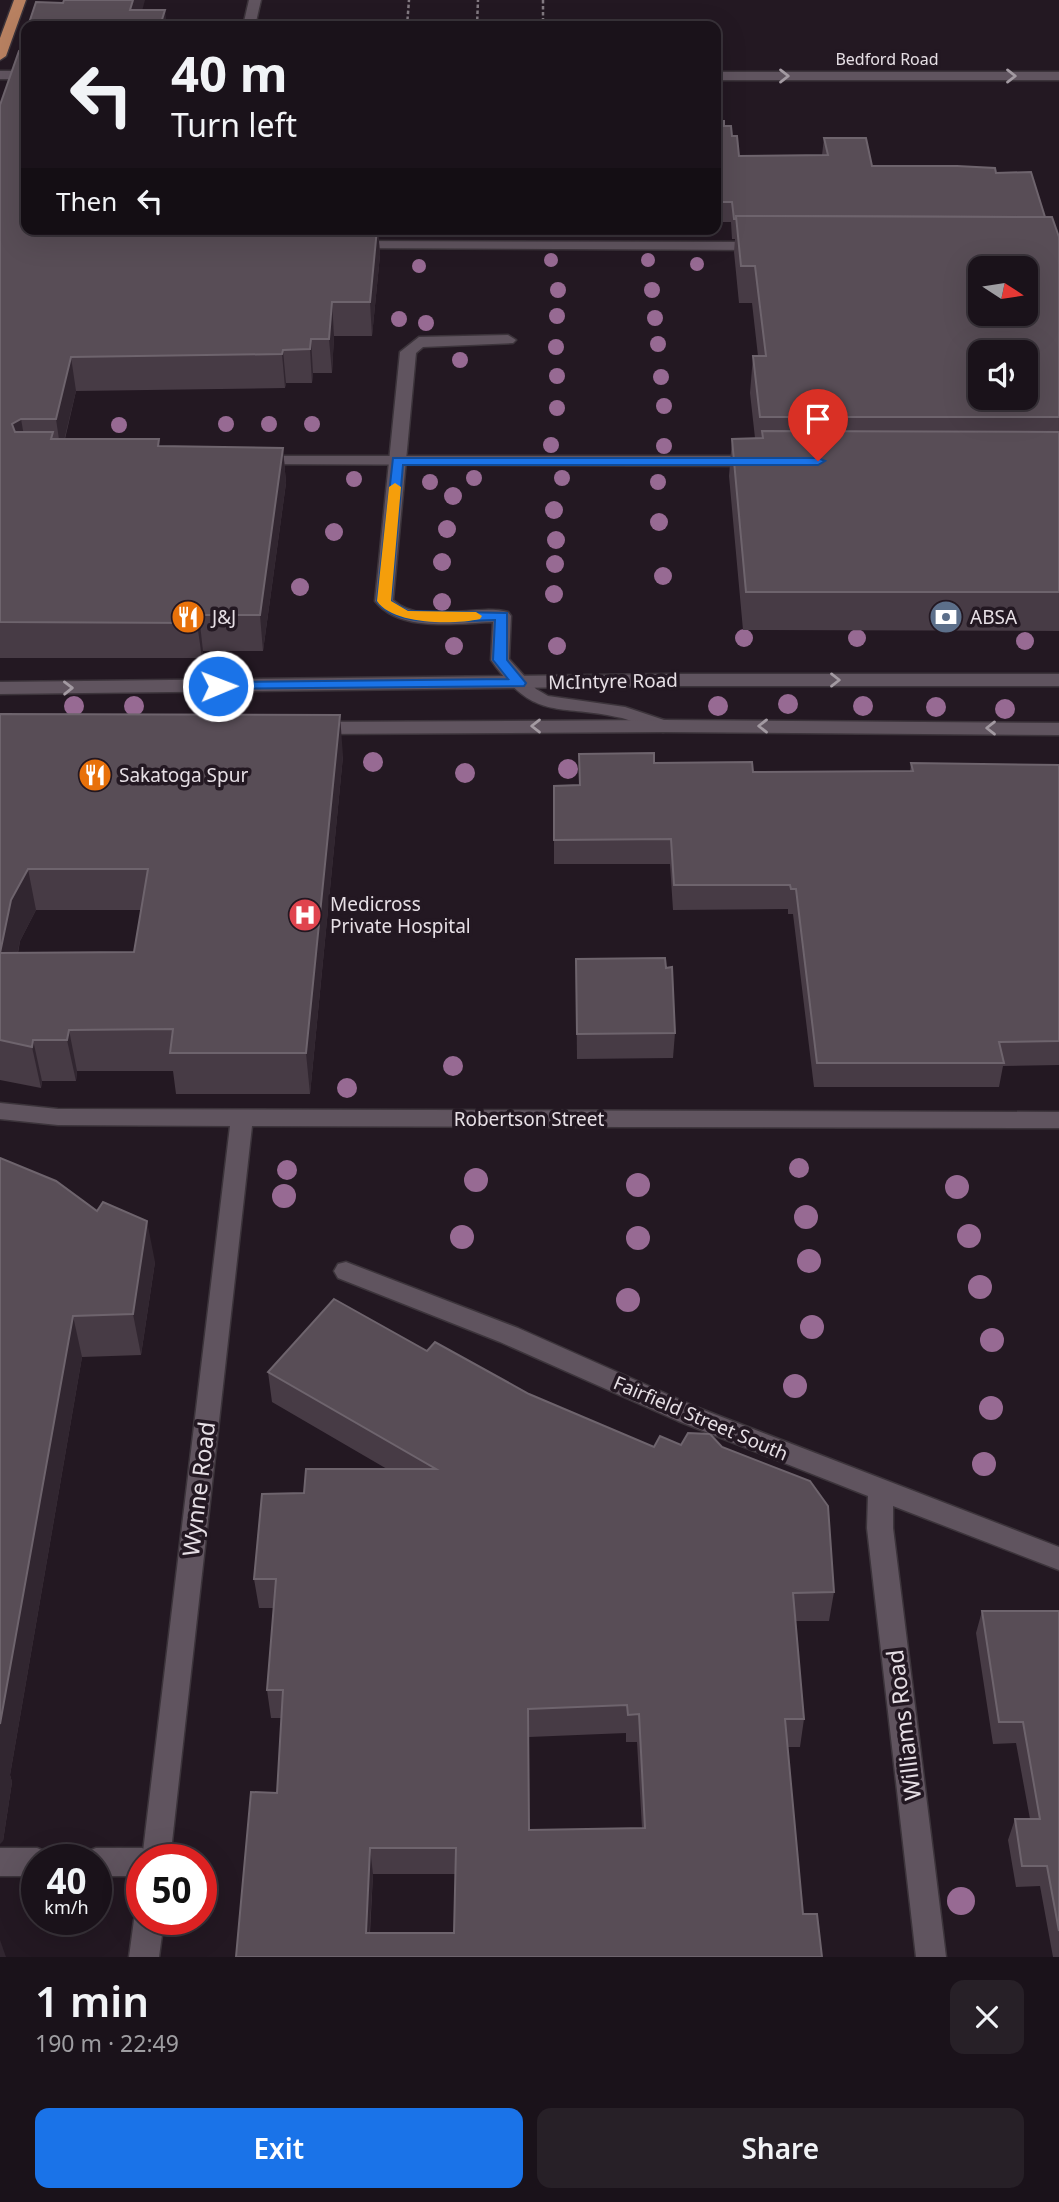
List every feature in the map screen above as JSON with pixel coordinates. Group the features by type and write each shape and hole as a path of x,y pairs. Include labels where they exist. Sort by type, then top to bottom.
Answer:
{"main road":[{"path":"0,56 20,0"}],"street":[{"path":"250,21 255,0"},
{"path":"0,75 21,75"},
{"name":"Bedford Road","path":"721,76 1059,76"},
{"path":"330,245 782,246"},
{"path":"508,341 431,341 412,346 408,352 384,601 388,608 405,615 502,616 500,660 519,683 536,697 556,705 625,713 663,726"},
{"path":"233,461 777,461"},
{"name":"McIntyre Road","path":"0,688 1059,680"},
{"path":"298,729 663,726 1059,729"},
{"name":"Robertson Street","path":"0,1111 58,1117 1059,1120"},
{"name":"Wynne Road","path":"158,1844 242,1118"},
{"name":"Fairfield Street South","path":"345,1271 509,1335 687,1414 881,1492 1059,1559"},
{"name":"Williams Road","path":"881,1492 880,1528 931,1957"},
{"path":"0,1862 21,1862"},
{"path":"144,1957 147,1935"}],"path":[{"path":"407,21 409,0"},
{"path":"477,21 478,0"},
{"path":"543,0 543,21"}],"building":[{"path":"64,0 133,0 130,10 165,10 162,21 30,21 36,2 63,3"},
{"path":"21,50 21,235 376,235 370,302 332,302 329,339 311,339 310,349 283,350 282,354 71,357 56,419 21,419 12,424 15,432 53,432 51,439 159,439 158,446 283,448 260,615 199,615 197,623 0,622 0,105"},
{"path":"721,121 724,121 724,126 731,126 732,136 737,136 739,156 828,155 824,138 866,138 872,166 957,166 995,168 996,173 1031,172 1045,217 736,216 734,219 732,202 721,202"},
{"path":"736,216 1052,217 1059,237 1059,417 760,417 753,356 766,356 755,266 741,266"},
{"path":"762,431 1059,432 1059,592 746,592 732,439 763,438"},
{"path":"0,714 340,715 306,1053 170,1053 173,1029 69,1030 67,1040 33,1040 32,1047 0,1040","holes":["28,869 148,869 134,952 0,953 11,900"]},
{"path":"654,753 654,763 752,762 753,772 913,771 911,763 1059,765 1059,1041 999,1042 1004,1063 817,1063 796,889 791,889 790,885 674,885 671,839 554,840 554,786 580,785 579,754"},
{"path":"665,958 666,968 672,967 675,1033 577,1034 576,959"},
{"path":"0,1158 56,1181 97,1211 103,1202 147,1221 133,1314 73,1316 0,1724"},
{"path":"334,1299 427,1351 435,1342 529,1394 654,1447 660,1436 681,1445 688,1433 710,1434 722,1447 810,1481 828,1506 834,1592 793,1593 804,1719 785,1719 803,1914 817,1914 822,1957 236,1957 251,1792 277,1793 283,1690 267,1690 276,1579 254,1579 262,1494 304,1493 306,1469 436,1469 268,1372","holes":["627,1705 628,1715 639,1714 645,1828 529,1830 528,1709","370,1848 456,1848 454,1933 366,1933"]},
{"path":"982,1611 1059,1611 1059,1931 1047,1866 1022,1866 1015,1819 1040,1819 1023,1722 999,1722"}],"slow traffic":[{"path":"395,487 384,601 388,608 405,615 476,616"}],"place":[{"name":"J&J","path":"188,617"},
{"name":"ABSA","path":"946,617"},
{"name":"Sakatoga Spur","path":"95,775"},
{"name":"Medicross Private Hospital","path":"305,915"}],"route":[{"path":"218,686 519,683 500,660 502,616 405,615 388,608 384,601 397,461 818,461"}]}
